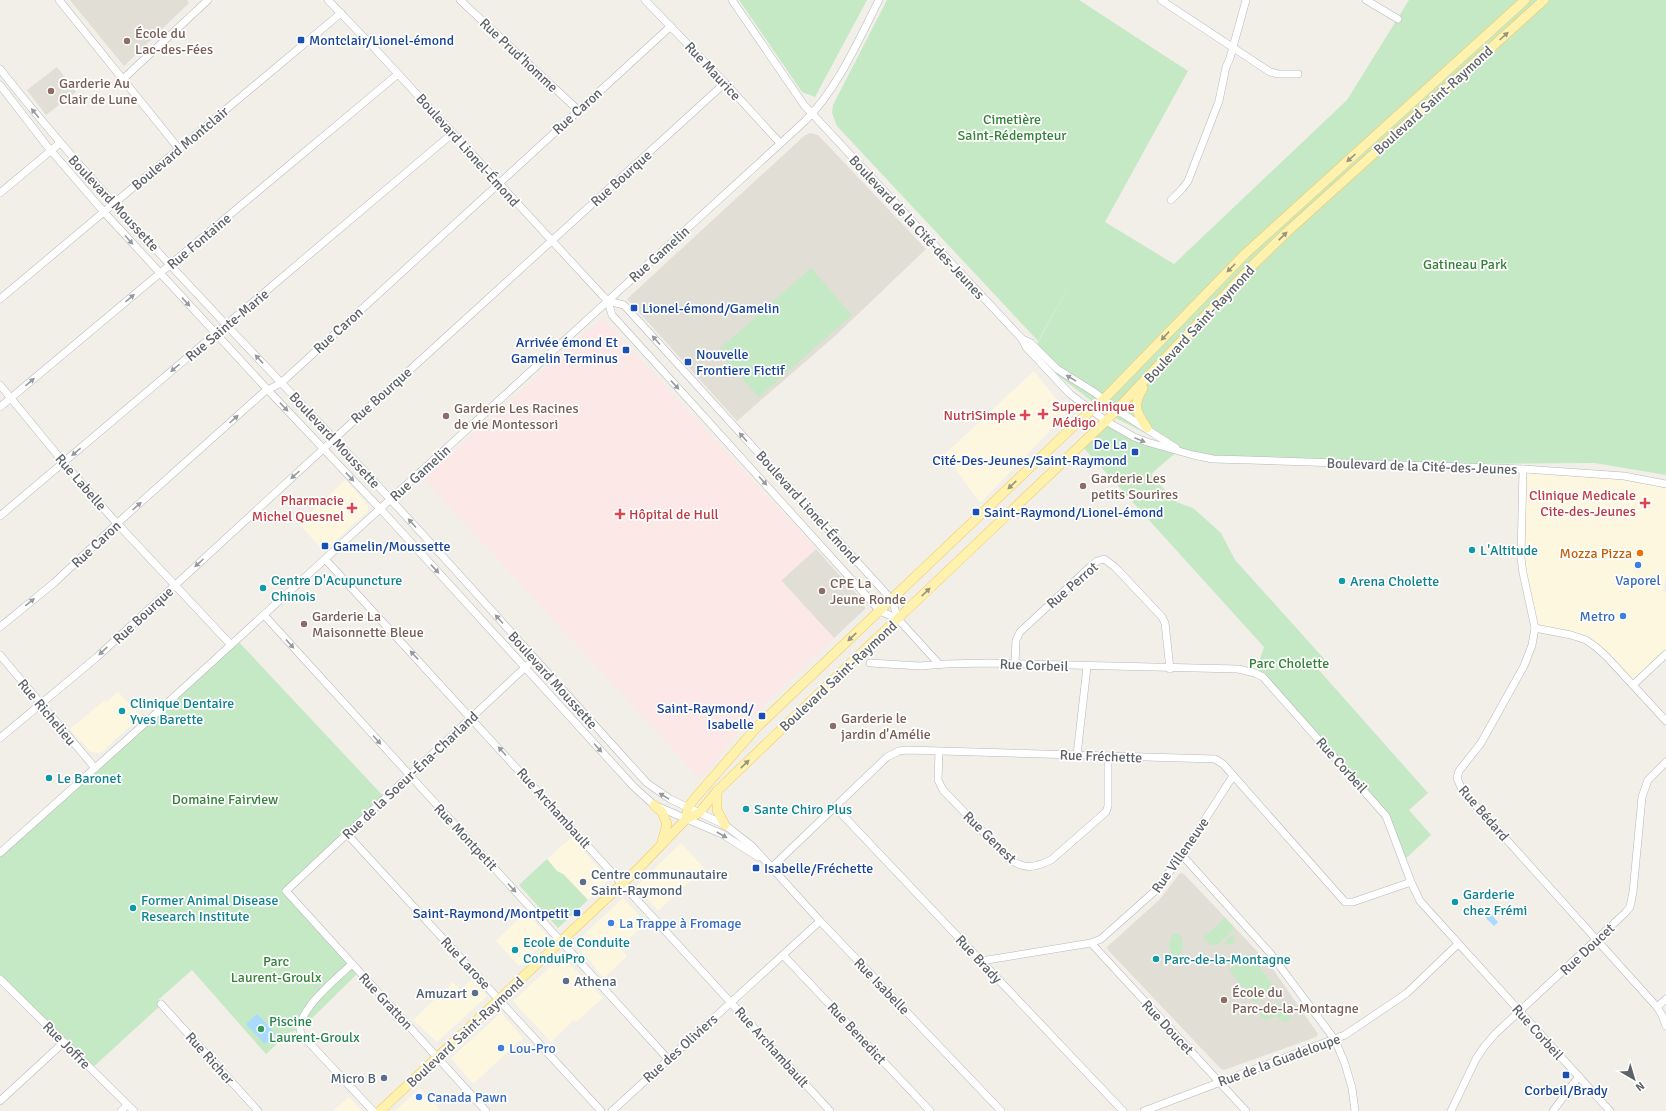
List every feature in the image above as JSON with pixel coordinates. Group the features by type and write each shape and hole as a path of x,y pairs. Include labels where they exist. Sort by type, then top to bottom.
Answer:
{"main road":[{"name":"Boulevard Saint-Raymond","path":"686,819 688,808 757,727 1103,400 1191,307 1245,254 1525,0"},
{"name":"Boulevard Saint-Raymond","path":"380,1111 622,883 686,819 699,813 717,791 1106,421 1152,374 1255,263 1287,232 1544,0"},
{"path":"1147,428 1137,414 1136,403 1140,393 1152,374"},
{"path":"717,791 716,810 725,825"},
{"path":"654,805 662,812 667,824 660,846"}],"street":[{"path":"59,0 179,149"},
{"name":"Boulevard Lionel-Émond","path":"328,0 608,301 612,315 880,611 898,619"},
{"name":"Rue Prud'homme","path":"460,0 578,110"},
{"name":"Rue Maurice","path":"645,0 780,143"},
{"name":"Boulevard de la Cité-des-Jeunes","path":"732,0 804,105 1022,339 1026,347 1058,382 1091,411 1140,440 1213,459 1523,469 1624,476 1666,484"},
{"name":"Rue Gamelin","path":"0,853 391,500 812,114 837,78 879,0"},
{"path":"1161,0 1270,72 1278,74 1298,74"},
{"path":"1171,200 1182,189 1191,174 1219,101 1232,46 1246,0"},
{"path":"1366,0 1398,20"},
{"path":"123,79 203,2"},
{"name":"Boulevard Montclair","path":"0,299 103,211 341,13"},
{"name":"Rue Caron","path":"0,627 54,583 267,389 281,383 671,26"},
{"name":"Boulevard Moussette","path":"0,69 60,144 113,203 334,438 647,783 660,794 699,813"},
{"name":"Rue Fontaine","path":"0,407 398,74"},
{"path":"0,85 8,79"},
{"name":"Rue Bourque","path":"0,738 97,657 334,438 725,83"},
{"name":"Boulevard Moussette","path":"0,85 52,151 103,211 526,667 634,787 654,805 686,819"},
{"name":"Rue Sainte-Marie","path":"0,516 453,133"},
{"path":"0,192 60,144"},
{"name":"Boulevard Lionel-Émond","path":"608,301 624,305 892,600 898,619"},
{"name":"Boulevard de la Cité-des-Jeunes","path":"1022,339 1031,343 1057,369 1094,392 1117,410 1179,450"},
{"name":"Rue Labelle","path":"0,385 64,463 118,524 231,645"},
{"name":"Rue Bédard","path":"1523,469 1521,558 1522,573 1535,628 1532,645 1524,666 1481,743 1459,771 1457,781 1466,794 1657,1007 1666,1026"},
{"name":"Rue Archambault","path":"325,559 828,1110"},
{"name":"Rue Perrot","path":"1015,664 1016,640 1020,632 1090,567 1098,561 1104,559 1115,567 1162,617 1170,669"},
{"name":"Rue Montpetit","path":"264,615 668,1059"},
{"path":"898,619 939,664"},
{"path":"1535,628 1572,635 1586,640 1605,655 1666,721"},
{"path":"1633,685 1666,654"},
{"name":"Rue Richelieu","path":"0,655 95,768"},
{"name":"Rue de la Soeur-Éna-Charland","path":"286,891 534,659"},
{"name":"Rue Corbeil","path":"870,663 920,666 939,664 1015,664 1238,670 1255,673 1263,677 1386,816 1411,882 1420,901 1610,1111"},
{"path":"1077,755 1087,667"},
{"name":"Rue Fréchette","path":"771,868 882,761 892,754 907,750 1212,759 1223,764 1345,902 1353,902 1411,882"},
{"name":"Rue Genest","path":"939,752 938,780 943,790 1008,858 1017,865 1025,867 1042,864 1051,860 1106,812 1108,806 1108,757"},
{"name":"Rue Doucet","path":"1451,1111 1476,1059 1495,1034 1630,907 1633,892 1642,797 1648,780 1666,762"},
{"name":"Rue Villeneuve","path":"981,961 1092,943 1101,939 1150,897 1182,855 1233,776"},
{"name":"Rue Brady","path":"834,807 1123,1111"},
{"name":"Rue Isabelle","path":"699,813 725,825 747,842 1001,1111"},
{"name":"Rue Isabelle","path":"686,819 722,834 764,860"},
{"name":"Rue Larose","path":"347,834 500,999 601,1111"},
{"path":"1182,855 1270,953 1335,1040 1345,1064 1352,1088 1355,1111"},
{"name":"Rue Gratton","path":"286,891 486,1111"},
{"name":"Rue des Oliviers","path":"612,1111 820,921"},
{"name":"Rue Doucet","path":"1092,943 1246,1111"},
{"name":"Rue de la Guadeloupe","path":"1144,1111 1345,1035 1401,998 1458,944"},
{"name":"Rue Benedict","path":"783,955 930,1111"},
{"path":"352,964 310,1006 302,1020 300,1030 301,1034 374,1111"},
{"name":"Rue Joffre","path":"0,979 134,1111"},
{"path":"1657,1007 1666,999"},
{"name":"Rue Richer","path":"161,1004 258,1111"},
{"path":"0,1101 64,1042"},
{"path":"1553,1111 1579,1076"},
{"path":"121,1111 128,1105"}],"shaded area":[{"name":"École du Lac-des-Fées","path":"70,0 187,0 189,3 124,66"},
{"name":"Garderie Au Clair de Lune","path":"57,67 76,92 46,115 27,90"},
{"path":"810,133 818,135 926,249 835,336 737,421 627,299 804,136"},
{"name":"Hôpital de Hull","path":"602,318 816,549 781,581 834,638 766,703 738,733 700,779 424,479"},
{"path":"1034,371 1067,413 980,503 945,454"},
{"path":"1523,469 1666,484 1666,574 1663,591 1666,593 1666,654 1633,685 1586,640 1535,628 1523,573"},
{"path":"345,480 368,505 368,511 324,551 299,524"},
{"name":"CPE La Jeune Ronde","path":"816,549 863,601 865,609 834,638 781,580"},
{"path":"118,692 141,716 102,752 91,752 70,729 105,700 107,702"},
{"path":"572,837 609,880 588,900 564,874 557,871 547,859"},
{"path":"681,843 704,868 658,911 636,886"},
{"name":"École du Parc-de-la-Montagne","path":"1180,873 1184,874 1270,965 1318,1034 1316,1037 1224,1070 1221,1069 1108,950 1107,947 1160,899"},
{"path":"623,898 646,923 619,948 627,956 604,978 575,943"},
{"path":"526,912 549,938 519,966 496,941"},
{"path":"562,956 603,998 576,1022 574,1020 551,1042 513,1001"},
{"path":"472,979 487,996 437,1042 413,1020 453,982 460,990"},
{"path":"501,1013 523,1038 473,1084 451,1058"},
{"path":"420,1088 441,1111 395,1111"},
{"path":"349,1097 362,1111 333,1111"}],"green space":[{"path":"739,0 867,0 815,97 802,92"},
{"name":"Gatineau Park","path":"887,0 1079,0 1188,71 1105,222 1174,264 1347,100 1409,0 1666,0 1666,475 1595,463 1271,465 1239,461 1179,450 1151,474 1176,502 1193,508 1221,533 1235,560 1326,661 1318,669 1428,793 1409,810 1431,835 1403,861 1391,825 1255,673 1264,647 1081,445 1106,421 1124,432 1178,450 1110,415 1056,374 1032,353 1078,270 1038,341 837,126 832,113 833,105"},
{"path":"811,268 852,315 759,397 717,351"},
{"name":"Domaine Fairview","path":"237,640 385,798 286,891 359,972 300,1030 290,1032 266,1054 192,970 158,1000 161,1005 91,1069 0,979 0,853"},
{"path":"547,859 557,871 563,874 588,900 558,928 519,885"},
{"path":"1225,918 1235,928 1217,945 1211,945 1203,938"},
{"path":"1178,933 1182,938 1183,950 1178,956 1174,955 1169,945 1173,934"},
{"path":"1232,935 1235,937 1234,942 1231,945 1224,943"},
{"path":"1250,954 1275,988 1255,1003 1229,970"},
{"path":"1282,1002 1288,1003 1292,1009 1291,1018 1285,1023 1276,1016 1265,1020 1260,1017 1260,1013"}],"water":[{"path":"1491,914 1498,922 1494,926 1486,918"},
{"name":"Piscine Laurent-Groulx","path":"257,1014 276,1034 265,1044 246,1024"}],"place":[{"name":"Montclair/Lionel-émond","path":"301,40"},
{"name":"École du Lac-des-Fées","path":"127,41"},
{"name":"Garderie Au Clair de Lune","path":"51,91"},
{"name":"Lionel-émond/Gamelin","path":"634,308"},
{"name":"Arrivée émond Et Gamelin Terminus","path":"626,350"},
{"name":"Nouvelle Frontiere Fictif","path":"688,362"},
{"name":"Superclinique Médigo","path":"1043,414"},
{"name":"NutriSimple","path":"1025,415"},
{"name":"Garderie Les Racines de vie Montessori","path":"446,416"},
{"name":"De La Cité-Des-Jeunes/Saint-Raymond","path":"1135,452"},
{"name":"Garderie Les petits Sourires","path":"1083,486"},
{"name":"Clinique Medicale Cite-des-Jeunes","path":"1645,503"},
{"name":"Pharmacie Michel Quesnel","path":"352,508"},
{"name":"Saint-Raymond/Lionel-émond","path":"976,512"},
{"name":"Hôpital de Hull","path":"620,514"},
{"name":"Gamelin/Moussette","path":"325,546"},
{"name":"L'Altitude","path":"1472,550"},
{"name":"Mozza Pizza","path":"1640,553"},
{"name":"Vaporel","path":"1638,565"},
{"name":"Arena Cholette","path":"1342,581"},
{"name":"Centre D'Acupuncture Chinois","path":"263,588"},
{"name":"CPE La Jeune Ronde","path":"822,591"},
{"name":"Metro","path":"1623,616"},
{"name":"Garderie La Maisonnette Bleue","path":"304,624"},
{"name":"Clinique Dentaire Yves Barette","path":"122,711"},
{"name":"Saint-Raymond/ Isabelle","path":"762,716"},
{"name":"Garderie le jardin d'Amélie","path":"833,726"},
{"name":"Le Baronet","path":"49,778"},
{"name":"Sante Chiro Plus","path":"746,809"},
{"name":"Isabelle/Fréchette","path":"756,868"},
{"name":"Centre communautaire Saint-Raymond","path":"583,882"},
{"name":"Garderie chez Frémi","path":"1455,902"},
{"name":"Former Animal Disease Research Institute","path":"133,908"},
{"name":"Saint-Raymond/Montpetit","path":"577,913"},
{"name":"La Trappe à Fromage","path":"611,923"},
{"name":"Ecole de Conduite ConduiPro","path":"515,950"},
{"name":"Parc-de-la-Montagne","path":"1156,959"},
{"name":"Athena","path":"566,981"},
{"name":"Amuzart","path":"475,993"},
{"name":"École du Parc-de-la-Montagne","path":"1224,1000"},
{"name":"Piscine Laurent-Groulx","path":"261,1029"},
{"name":"Lou-Pro","path":"501,1048"},
{"name":"Corbeil/Brady","path":"1566,1075"},
{"name":"Micro B","path":"384,1078"},
{"name":"Canada Pawn","path":"419,1097"}],"park label":[{"name":"Cimetière Saint-Rédempteur","path":"1012,128"},
{"name":"Parc Cholette","path":"1289,663"},
{"name":"Parc Laurent-Groulx","path":"276,970"}]}
